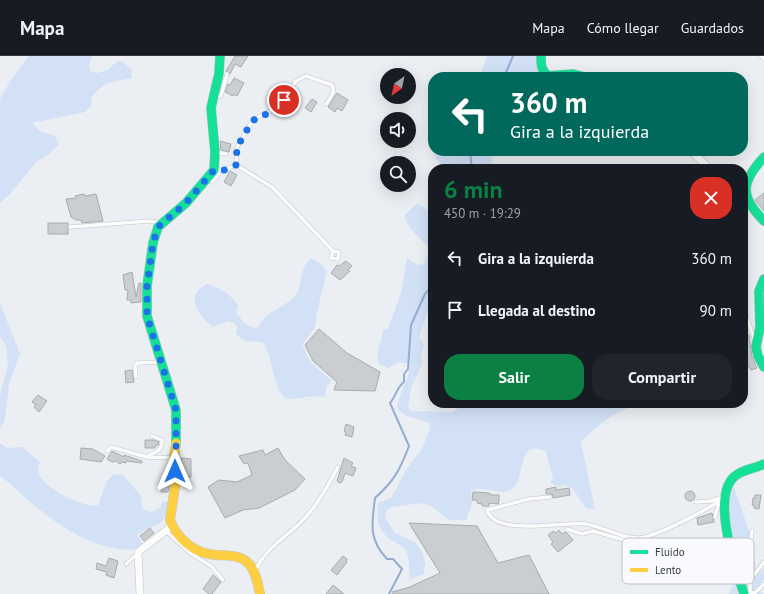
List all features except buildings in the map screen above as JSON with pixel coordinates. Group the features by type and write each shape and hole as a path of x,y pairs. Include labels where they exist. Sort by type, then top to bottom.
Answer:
{"street":[{"path":"140,594 137,554 139,550 169,528 176,480 174,458 176,446 176,410 147,316 146,301 153,243 156,232 162,223 186,203 216,170 211,108 221,65 220,56"},
{"path":"542,56 541,67 543,72"},
{"path":"696,156 705,164"},
{"path":"748,177 752,170 764,157"},
{"path":"748,201 764,221"},
{"path":"764,279 759,291 760,327 756,342 758,356 764,367"},
{"path":"729,538 725,529 722,499 729,484 737,474 758,468 764,464"},
{"path":"169,528 188,544 205,553 239,557 246,560 255,571 260,594"},
{"path":"741,584 744,594"}],"lane":[{"path":"761,56 764,59"},
{"path":"214,96 221,96 228,74"},
{"path":"236,165 237,147 251,123 256,118 279,107 300,78 310,77 332,85 334,88 333,94 326,104"},
{"path":"215,152 226,154"},
{"path":"212,182 219,174 216,170 236,165 272,187 333,251"},
{"path":"70,227 150,221 162,223"},
{"path":"748,320 756,342"},
{"path":"136,377 135,366 137,363 162,362"},
{"path":"147,457 160,450 163,444 162,440 152,436"},
{"path":"107,451 111,447 147,457 174,458"},
{"path":"255,571 266,552 308,514 325,490 338,467"},
{"path":"550,497 522,501 487,510 492,519 504,524 524,526 581,524 634,537 646,536"},
{"path":"696,502 722,499"},
{"path":"715,516 722,499"},
{"path":"638,538 666,528 722,499"},
{"path":"169,528 190,553 211,566 223,580"},
{"path":"567,529 582,534 593,531 622,540"},
{"path":"751,538 752,531"},
{"path":"126,564 137,554"},
{"path":"754,575 764,562"},
{"path":"750,594 756,592 764,584"}],"shaded area":[{"path":"29,56 92,56 89,66 91,71 97,73 108,70 117,61 123,62 131,69 132,78 106,84 92,96 91,106 85,112 32,123 41,132 54,135 59,144 47,156 37,161 10,194 0,203 0,99 11,80"},
{"path":"487,56 538,56 540,72 482,72"},
{"path":"435,156 492,156 492,164 440,164"},
{"path":"417,203 428,211 428,247 410,228 404,216"},
{"path":"428,254 428,313 419,337 424,345 421,354 422,364 411,388 408,408 412,411 453,412 458,408 628,408 594,429 581,442 595,509 586,508 573,489 565,485 559,487 550,483 553,479 546,451 536,449 530,450 526,454 523,460 520,475 513,488 503,492 482,489 471,491 472,504 466,520 449,520 431,506 421,503 392,507 387,510 385,518 395,533 415,542 423,554 425,563 424,574 410,579 408,555 406,551 402,546 393,541 381,530 377,515 378,503 391,498 408,467 423,447 429,431 430,423 407,416 398,410 397,404 409,373 410,364 399,362 388,368 379,364 378,351 383,330 388,329 401,293 407,258 417,265 424,264"},
{"path":"311,258 320,263 327,271 315,327 302,345 311,363 331,380 326,388 325,397 314,396 286,399 277,386 267,350 263,343 246,341 236,333 237,327 235,323 229,321 213,327 198,311 195,300 196,294 207,284 216,287 228,294 235,301 238,305 236,312 244,323 257,329 264,319 294,297 299,289 304,269"},
{"path":"0,303 20,354 9,383 5,419 0,429 0,396 8,364 6,346 0,336"},
{"path":"0,443 7,448 22,447 40,462 38,471 46,484 64,496 83,504 98,505 107,481 114,474 123,475 141,496 142,508 145,510 154,511 161,507 162,502 170,501 165,517 159,524 144,530 137,535 143,544 140,547 129,550 118,549 90,541 57,523 0,476"},
{"path":"734,487 751,538 732,538 728,517 728,505"},
{"path":"754,546 756,576 764,569 764,579 757,589 764,594 729,594 733,584 754,584"}],"waterway":[{"path":"506,72 513,56"},
{"path":"471,156 471,164"},
{"path":"389,594 402,569 393,559 387,559 381,552 374,538 372,523 375,498 396,475 409,446 390,403 404,382 404,374 408,369 411,325 428,290"}],"traffic: fast":[{"path":"176,443 176,410 147,316 147,286 153,243 158,227 186,203 214,170 215,152 211,108 219,73 220,56"},
{"path":"541,56 544,72"},
{"path":"748,180 756,166 764,157"},
{"path":"748,199 750,204 764,221"},
{"path":"764,279 759,291 760,327 756,347 758,356 764,367"},
{"path":"728,538 725,513 725,496 729,483 738,474 764,464"},
{"path":"741,584 744,594"}],"traffic: slow":[{"path":"176,443 174,458 176,480 170,520 176,532 185,542 196,550 214,555 241,558 246,561 254,572 260,594"}],"route":[{"path":"175,471 174,458 177,421 174,398 154,343 147,316 147,286 154,237 158,227 186,203 214,170 224,170 236,165 238,156 237,147 251,123 256,118 275,111 284,100"}]}
